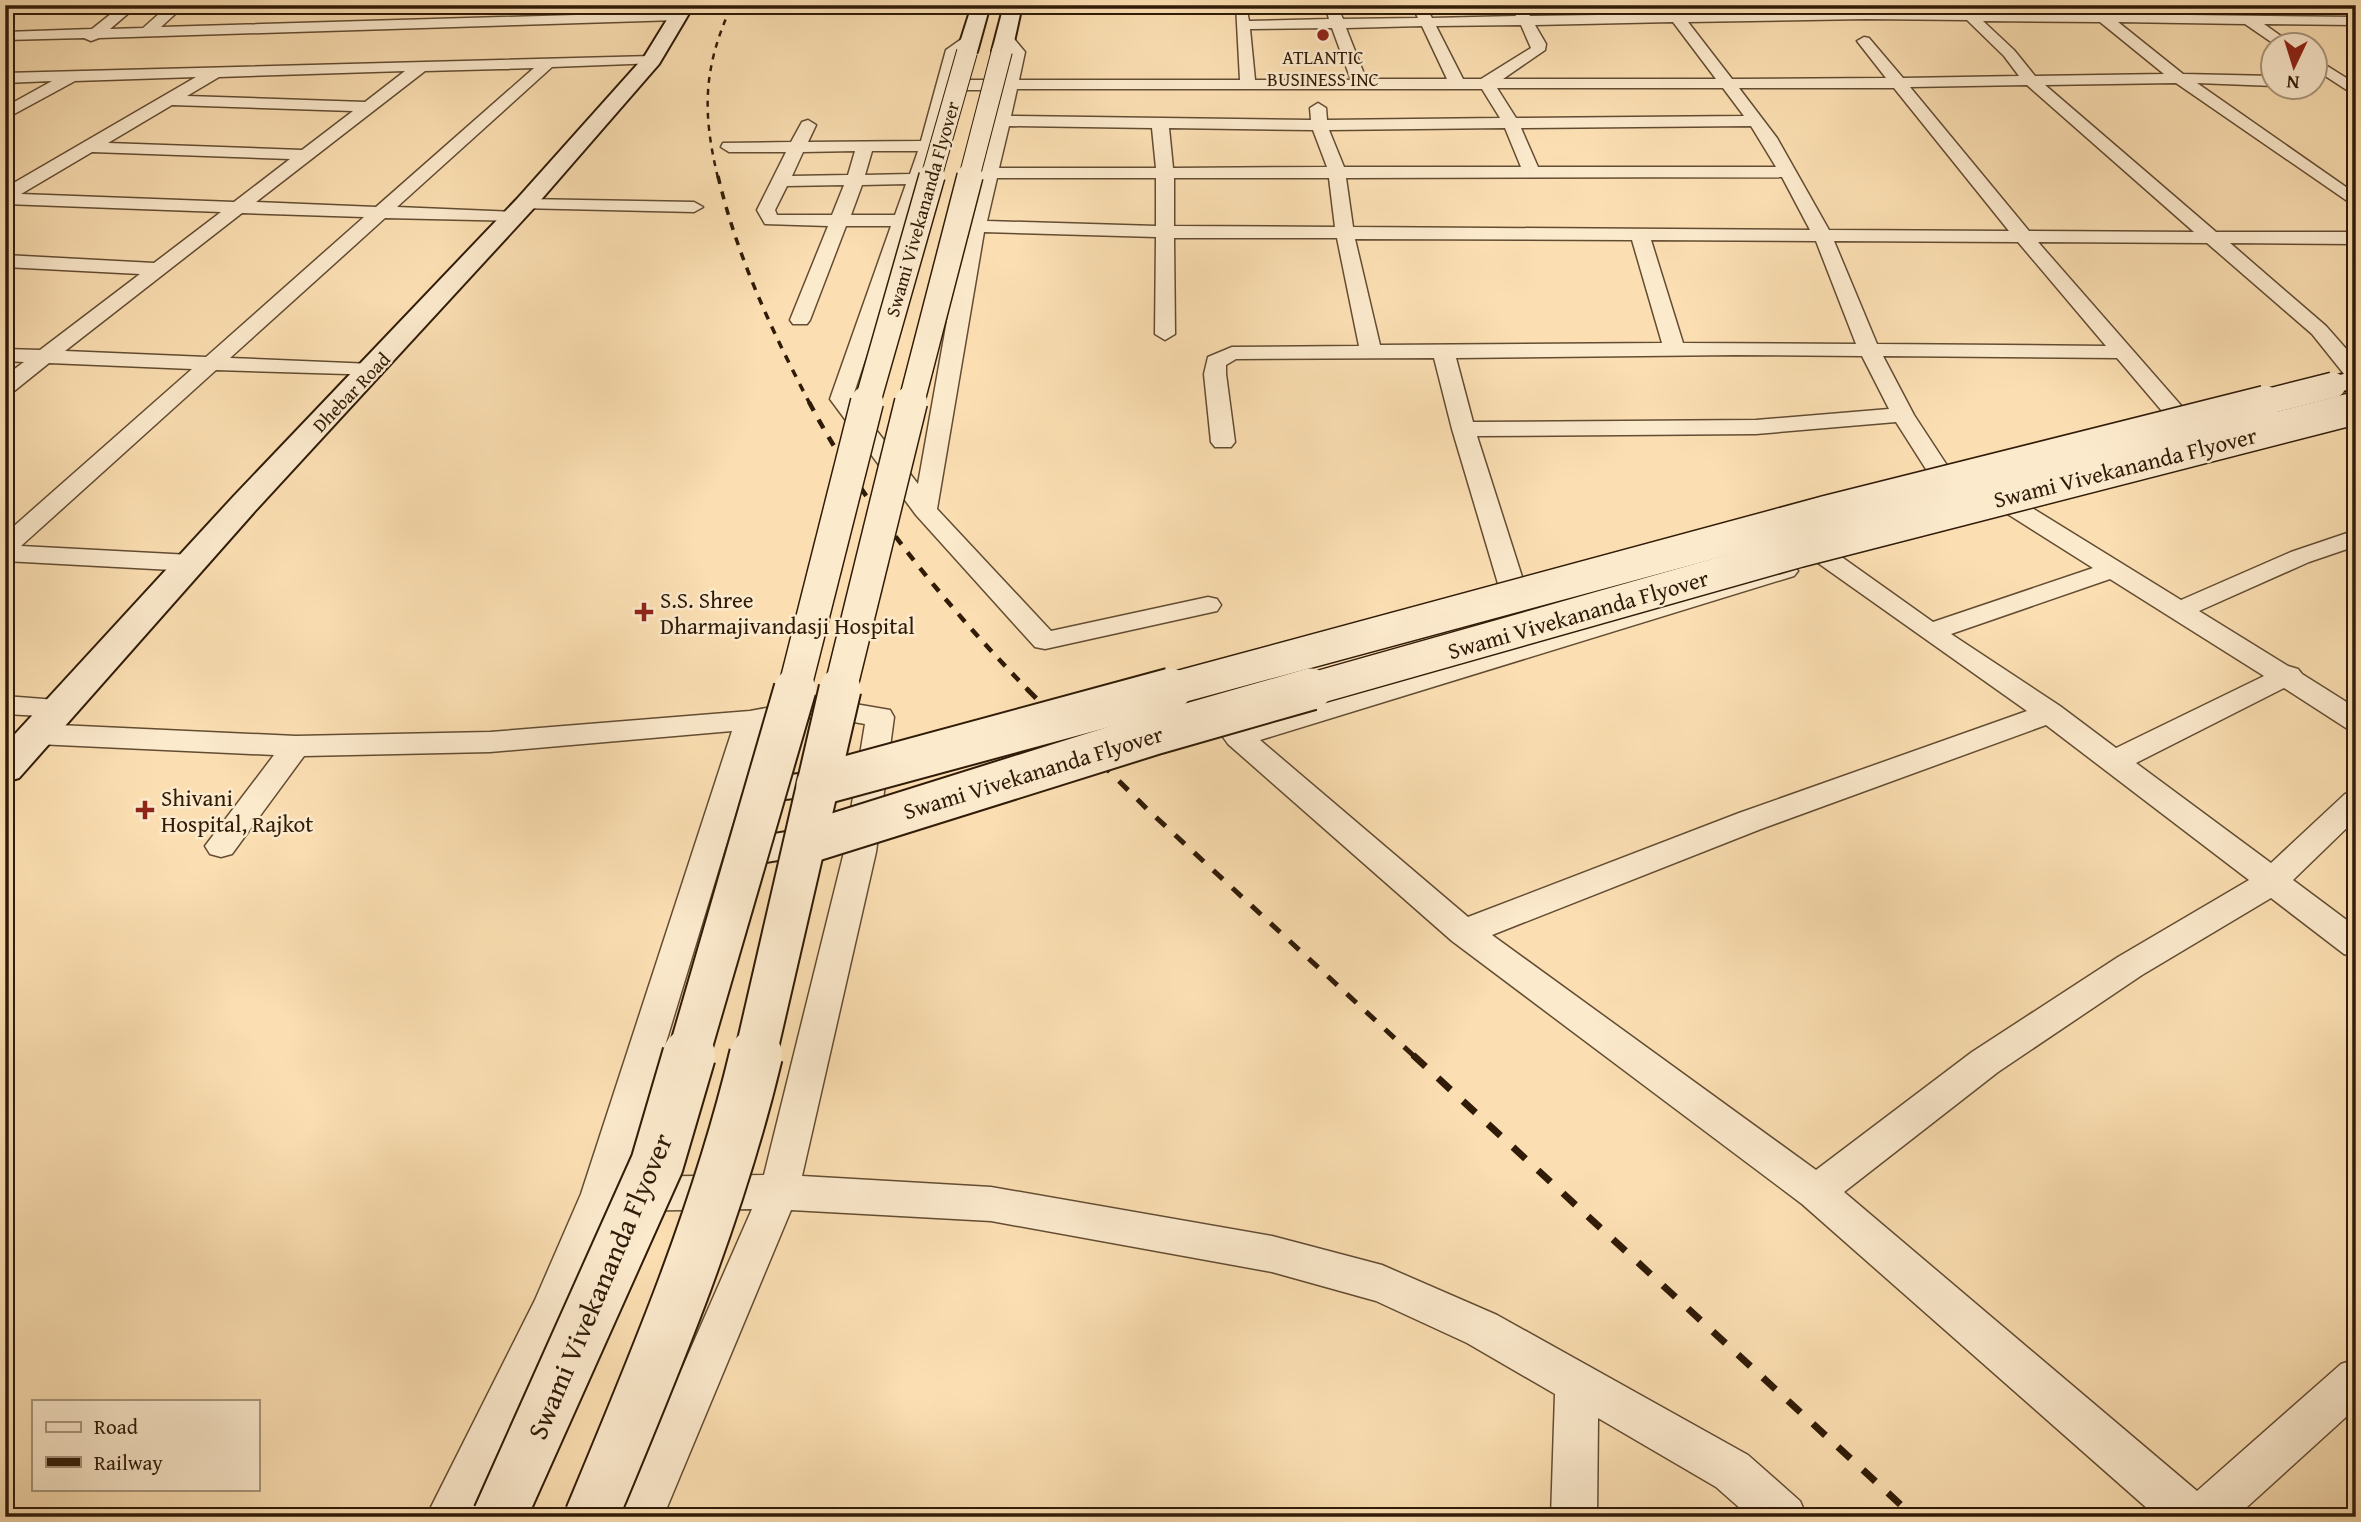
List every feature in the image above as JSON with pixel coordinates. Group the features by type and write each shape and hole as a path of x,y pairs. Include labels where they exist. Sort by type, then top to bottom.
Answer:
{"main road":[{"path":"981,5 991,52"},
{"path":"991,52 1013,5"},
{"name":"Dhebar Road","path":"5,769 191,563 519,211 652,60 678,18"},
{"name":"Swami Vivekananda Flyover","path":"591,1517 657,1360 717,1198 755,1059 817,785 991,52"},
{"name":"Swami Vivekananda Flyover","path":"499,1517 657,1164 750,850 867,404 991,52"},
{"name":"Swami Vivekananda Flyover","path":"767,788 817,785 1826,512 2350,386"},
{"name":"Swami Vivekananda Flyover","path":"750,850 806,843 1157,733 1760,562 2350,386"}],"street":[{"path":"131,5 78,50 678,18"},
{"path":"148,31 178,5"},
{"path":"520,20 531,5"},
{"path":"1241,5 1248,84"},
{"path":"1331,5 1360,84"},
{"path":"1419,5 1457,83"},
{"path":"1486,83 1538,50 1539,44 1516,5"},
{"path":"1619,5 1630,18"},
{"path":"1776,5 1790,16"},
{"path":"2088,5 2179,78 2356,202"},
{"path":"1244,25 1630,18 1672,12 1790,16 1861,10 1969,15 2356,21"},
{"path":"313,26 324,11 337,11"},
{"path":"5,36 520,20 569,12 630,11 678,18"},
{"path":"1672,12 1699,42 1725,82 1769,138 1823,236 1869,350 1903,415 1971,520"},
{"path":"204,29 220,13"},
{"path":"256,28 272,13"},
{"path":"1969,15 2009,53 2031,81 2319,330 2350,386"},
{"path":"87,18 114,17"},
{"path":"2246,18 2267,32"},
{"path":"1864,41 2024,237 2212,455"},
{"path":"1208,605 1045,641 925,510 841,399 928,146 953,50 991,52 1248,84 2260,80"},
{"path":"943,85 991,52"},
{"path":"925,510 966,270 1002,121 991,52"},
{"path":"51,76 69,59"},
{"path":"5,78 652,60"},
{"path":"5,547 549,62"},
{"path":"5,387 422,65"},
{"path":"5,198 215,72"},
{"path":"2330,73 2352,85"},
{"path":"5,114 72,76"},
{"path":"1486,83 1510,121 1532,172"},
{"path":"2330,83 2352,85"},
{"path":"1316,84 1319,125 1337,172 1345,234 1371,353"},
{"path":"170,100 368,107"},
{"path":"1002,121 1319,125 1510,121 1755,121"},
{"path":"1160,123 1165,174 1165,334"},
{"path":"808,125 766,210 771,220 900,221"},
{"path":"729,147 928,146"},
{"path":"89,148 306,155"},
{"path":"800,320 855,181 864,148"},
{"path":"988,173 1786,172"},
{"path":"782,181 917,178"},
{"path":"5,198 380,213 694,207"},
{"path":"978,226 1345,234 2356,238"},
{"path":"1640,236 1675,350"},
{"path":"5,261 159,269"},
{"path":"1223,442 1216,362 1222,357 1246,352 2122,352"},
{"path":"1444,354 1463,429 1531,648"},
{"path":"5,355 373,370"},
{"path":"1463,429 1756,427 1903,415"},
{"path":"2192,1517 1816,1192 1464,932 1238,737 1827,558 2356,417"},
{"path":"2015,508 2356,721"},
{"path":"2180,610 2300,557 2356,537"},
{"path":"5,553 191,563"},
{"path":"1827,558 2050,713 2270,883 2356,945"},
{"path":"1930,632 2114,569"},
{"path":"2113,762 2286,676"},
{"path":"5,705 60,708"},
{"path":"37,734 296,746 490,742 750,720 820,708 880,717 860,852 779,1192 640,1517"},
{"path":"1464,932 1750,821 2050,713"},
{"path":"449,1517 551,1311 600,1194 750,720"},
{"path":"220,846 296,746"},
{"path":"1816,1192 1985,1062 2130,966 2270,883 2356,801"},
{"path":"600,1194 779,1192 991,1204 1272,1254 1382,1284 1482,1329 1732,1471 1784,1517"},
{"path":"2202,1517 2356,1379"},
{"path":"1574,1517 1577,1383"}],"railway":[{"path":"718,178 709,132 708,90 715,49 732,5"},
{"path":"718,176 745,264 782,349 810,404"},
{"path":"809,402 855,480 909,554 967,624 1029,691"},
{"path":"1029,691 1147,809 1415,1057"},
{"path":"1413,1055 1914,1517"}],"place":[{"name":"ATLANTIC BUSINESS INC","path":"1323,35"},
{"name":"S.S. Shree Dharmajivandasji Hospital","path":"644,612"},
{"name":"Shivani Hospital, Rajkot","path":"145,810"}]}
